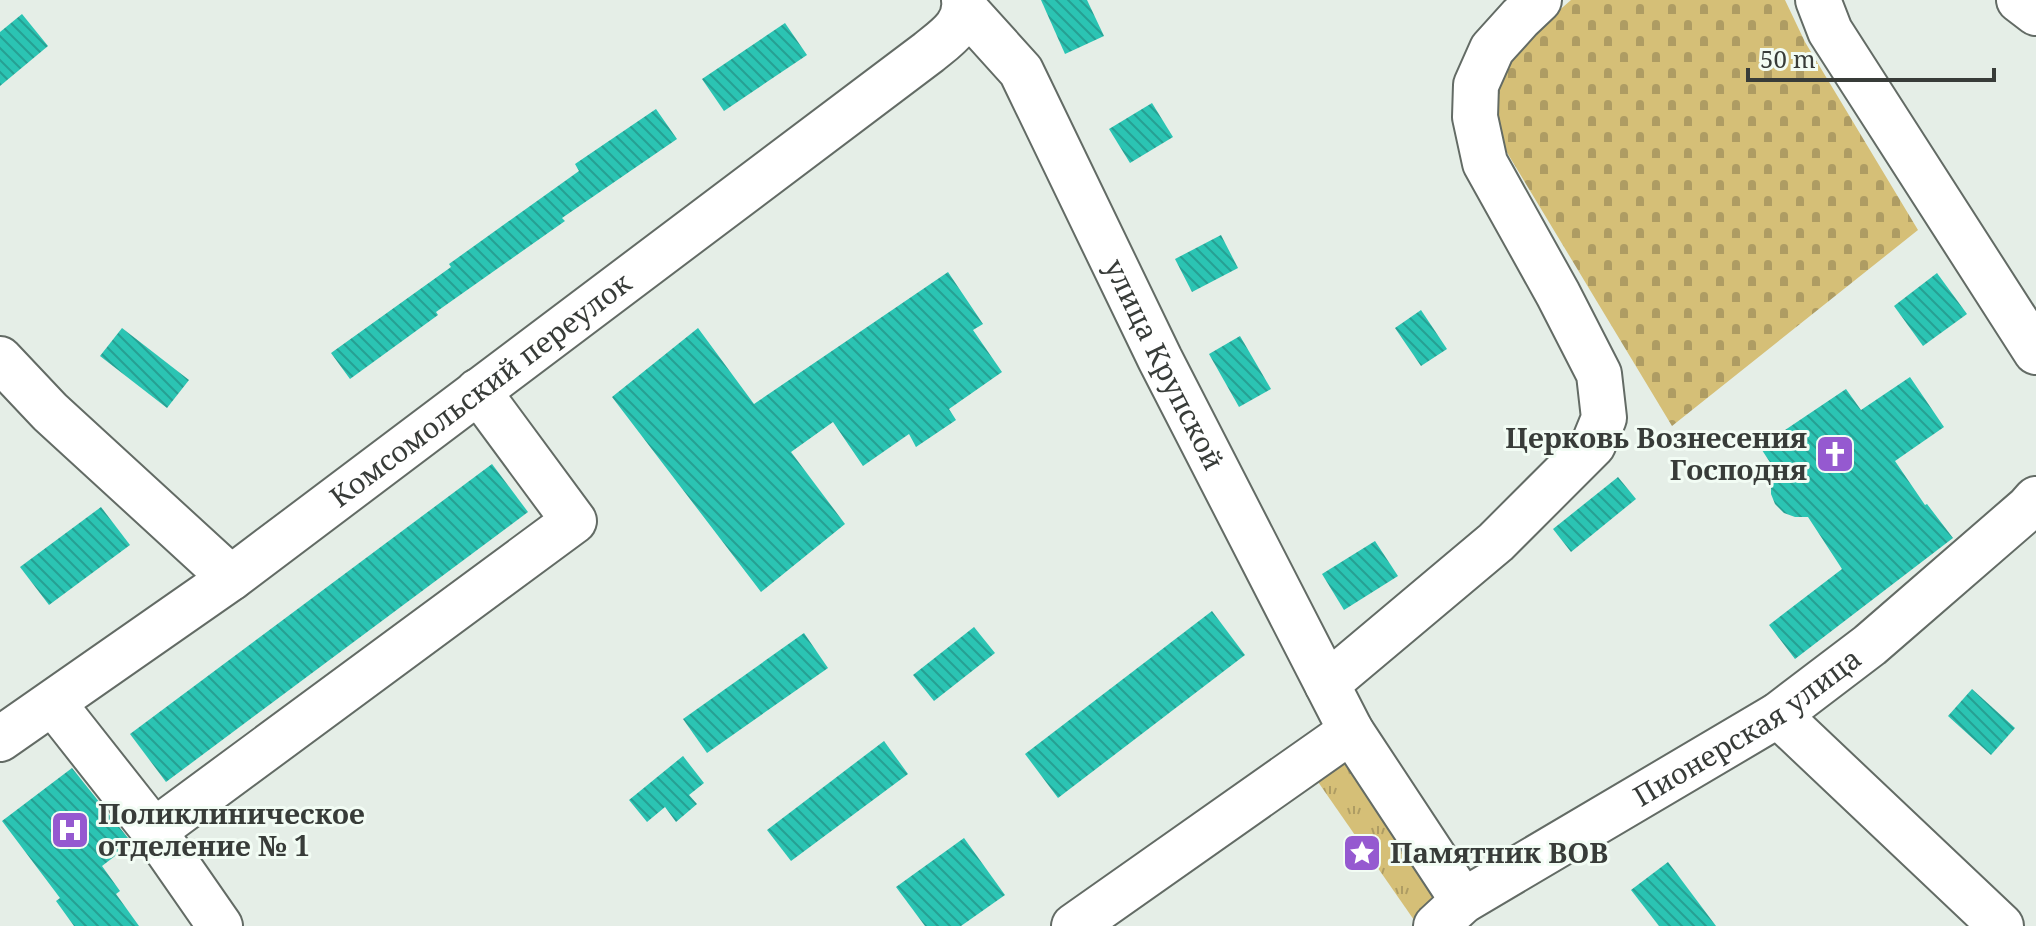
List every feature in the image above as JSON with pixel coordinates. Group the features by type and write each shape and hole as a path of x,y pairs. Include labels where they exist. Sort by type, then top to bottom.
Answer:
{"street":[{"path":"1327,684 1496,542 1593,445 1604,418 1599,374 1485,163 1475,117 1476,85 1492,49 1539,0"},
{"path":"1818,0 1830,31 2036,352"},
{"path":"2019,0 2036,13"},
{"name":"улица Крупской","path":"961,13 1021,71 1160,359 1351,731 1449,914"},
{"name":"Комсомольский переулок","path":"0,739 231,578 478,391 961,13"},
{"path":"0,359 50,412 231,578"},
{"path":"154,831 574,521 478,391"},
{"name":"Пионерская улица","path":"1449,914 1778,715 1870,645 2036,499"},
{"path":"53,703 154,831 220,926"},
{"path":"1778,715 2001,926"},
{"path":"1074,926 1351,731"}],"green space":[{"path":"1571,0 1785,0 1805,42 1918,230 1672,426 1485,116 1485,90 1524,41"},
{"path":"1346,758 1442,900 1414,920 1316,779"}],"building":[{"path":"1041,0 1087,0 1104,36 1065,54"},
{"path":"22,14 48,46 0,86 0,32"},
{"path":"785,23 807,55 724,111 702,79"},
{"path":"1152,103 1173,137 1130,163 1109,129"},
{"path":"656,109 677,139 562,218 565,221 436,312 438,315 350,379 331,353 579,171 575,164"},
{"path":"1221,235 1238,268 1192,292 1175,259"},
{"path":"948,272 983,324 973,330 1002,372 949,409 956,420 916,447 909,434 863,466 833,422 791,452 845,524 761,592 612,397 698,328 754,404"},
{"path":"1937,273 1967,314 1923,346 1894,306"},
{"path":"1421,310 1447,349 1421,366 1395,328"},
{"path":"122,328 189,380 167,408 100,356"},
{"path":"1240,336 1271,389 1239,407 1209,354"},
{"path":"1910,377 1944,427 1895,461 1925,505 1953,538 1795,659 1769,625 1842,569 1808,517 1784,513 1775,504 1771,482 1775,470 1760,447 1846,389 1861,410"},
{"path":"492,464 528,512 166,782 130,734"},
{"path":"1618,477 1636,499 1571,552 1553,529"},
{"path":"101,507 130,545 49,605 20,567"},
{"path":"1375,541 1398,576 1344,610 1322,574"},
{"path":"1212,611 1245,655 1058,798 1025,754"},
{"path":"974,627 995,653 934,701 913,675"},
{"path":"804,633 828,668 707,753 683,719"},
{"path":"1972,689 2015,728 1991,755 1948,716"},
{"path":"884,741 908,774 791,861 767,830"},
{"path":"683,756 704,783 689,795 697,804 676,822 665,807 647,822 629,800"},
{"name":"Поликлиническое отделение № 1","path":"72,768 132,843 102,866 120,891 116,894 139,926 74,926 56,901 60,898 2,821"},
{"path":"964,838 1005,895 961,926 925,926 896,887"},
{"path":"1668,862 1716,926 1659,926 1631,890"}],"place":[{"name":"Церковь Вознесения Господня","path":"1835,454"},
{"name":"Поликлиническое отделение № 1","path":"70,830"},
{"name":"Памятник ВОВ","path":"1362,853"}]}
